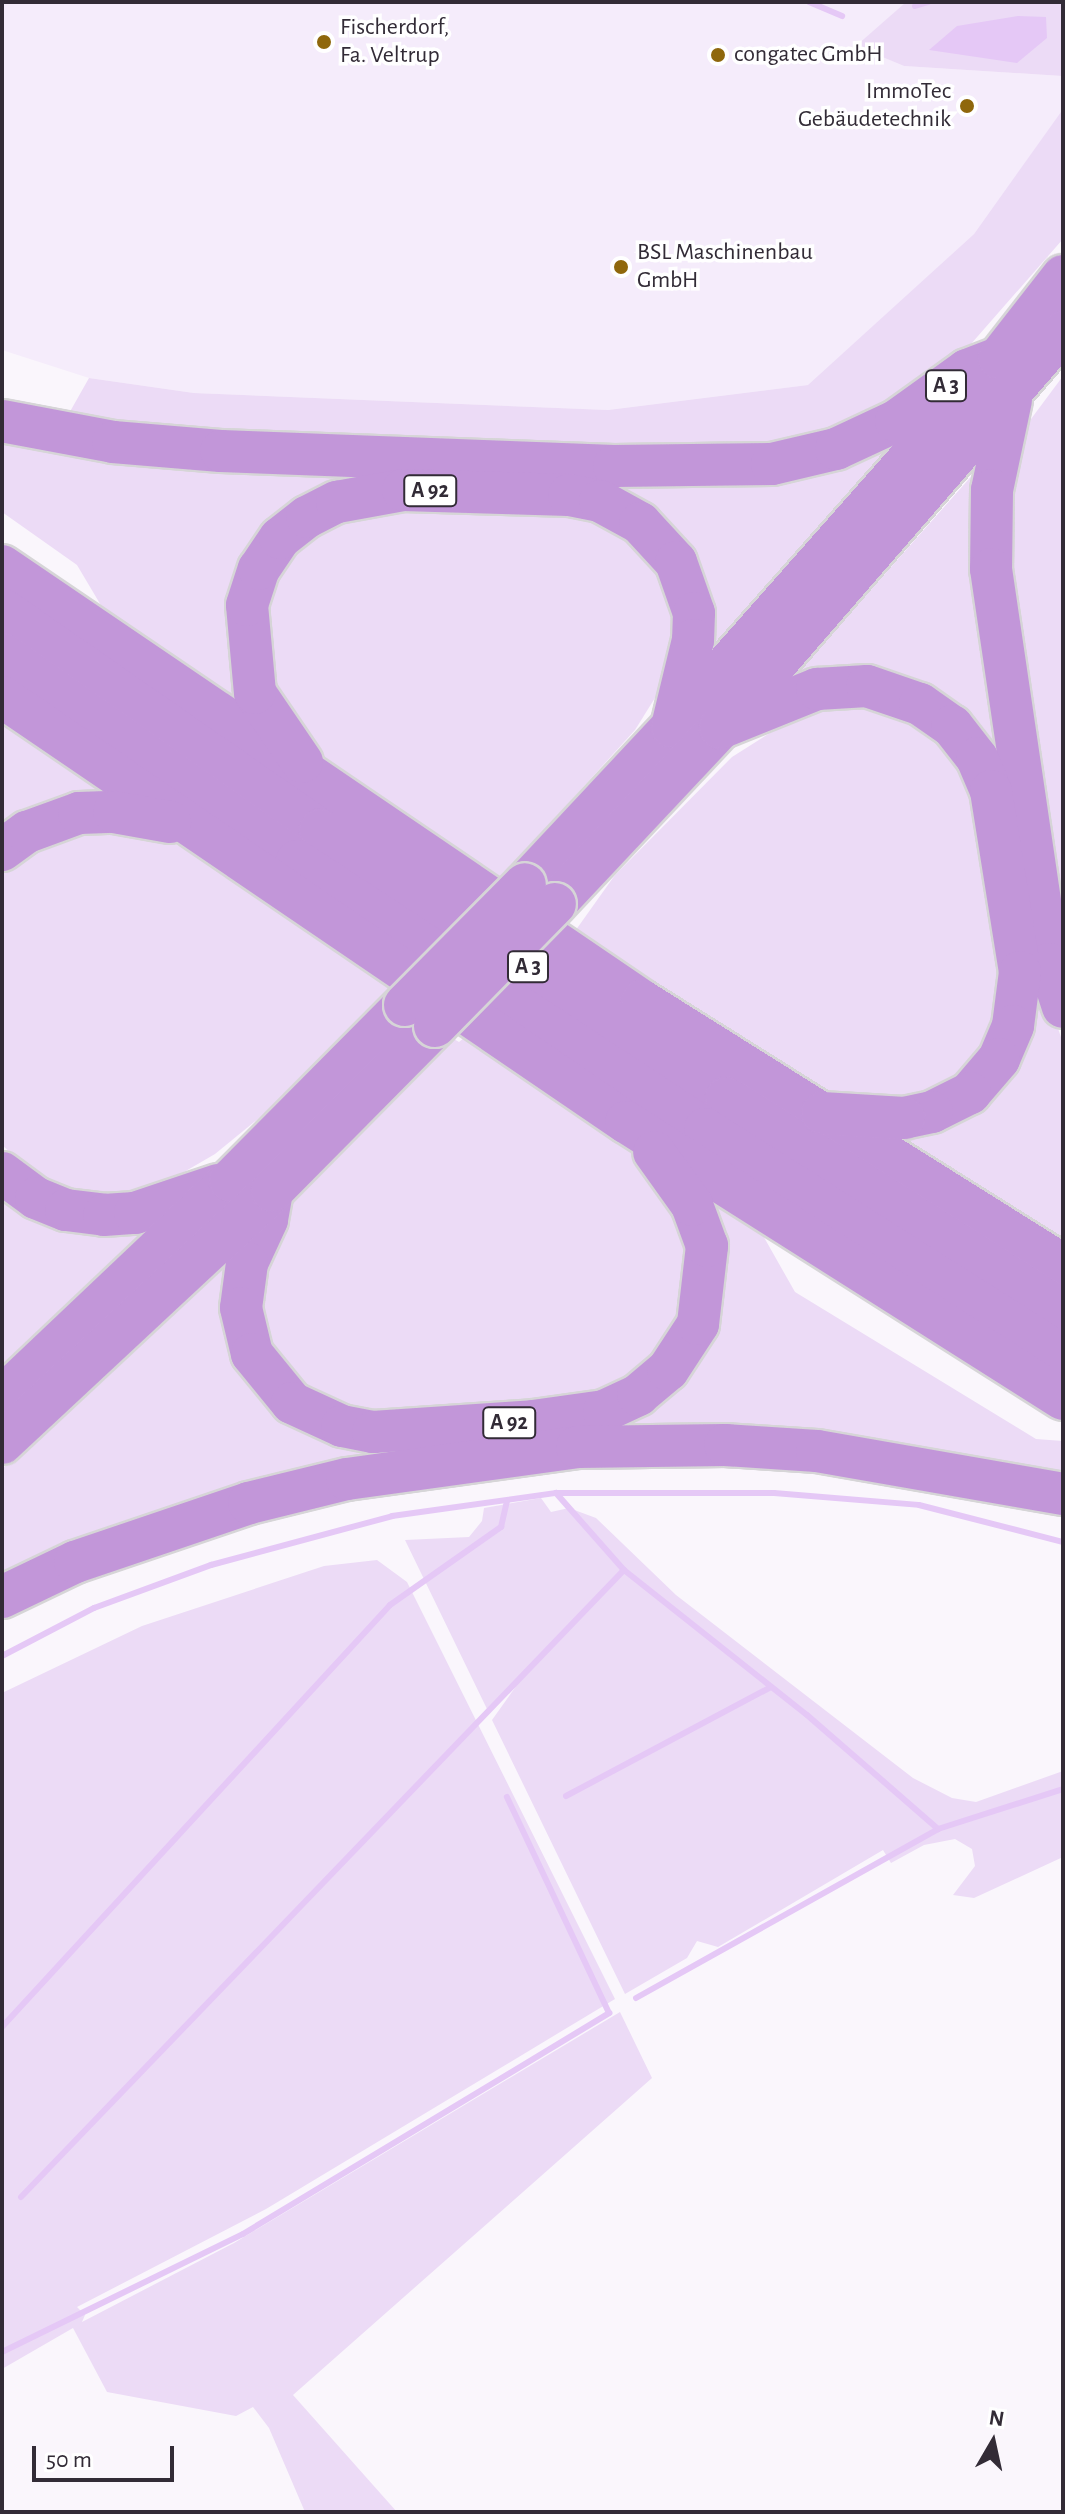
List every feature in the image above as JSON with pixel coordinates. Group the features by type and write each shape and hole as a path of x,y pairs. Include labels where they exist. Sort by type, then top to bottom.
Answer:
{"highway":[{"name":"A 92","path":"2,1443 272,1191 420,1016 540,894 720,728 1005,376 1063,276"},
{"name":"A 92","path":"540,894 672,727 1005,376 1063,332"},
{"name":"A 3","path":"2,421 113,442 221,451 614,466 772,464 836,449 896,421 967,370 1005,376"},
{"name":"A 92","path":"1005,376 992,490 991,569 1049,964 1063,1007"},
{"name":"A 92","path":"321,786 255,693 247,605 259,569 280,538 317,512 369,494 569,495 600,501 640,523 676,562 694,613 693,640 672,727"},
{"name":"A 3","path":"2,566 321,786 815,1112 1063,1265"},
{"name":"A 3","path":"2,609 359,856 726,1098 1063,1311"},
{"name":"A 3","path":"2,654 297,861 705,1129 1063,1355"},
{"name":"A 3","path":"720,728 817,689 867,686 920,704 952,726 977,758 991,791 1020,972 1013,1026 999,1059 970,1093 932,1112 882,1118 815,1112"},
{"path":"2,697 183,824 626,1122 1063,1399"},
{"path":"2,850 27,832 79,813 114,812 183,824"},
{"name":"A 92","path":"2,1397 230,1181 420,1016"},
{"name":"A 92","path":"272,1191 267,1220 247,1263 241,1308 252,1354 292,1403 328,1421 373,1432 587,1415 638,1395 668,1370 698,1324 706,1289 707,1246 692,1205 665,1164 626,1122"},
{"path":"2,1173 36,1198 66,1210 104,1215 135,1213 230,1181"},
{"path":"2,1597 75,1562 249,1503 347,1479 577,1447 725,1445 817,1451 1063,1494"}],"shaded area":[{"path":"2,2 906,2 857,46 904,66 1062,76 1061,113 974,234 809,385 608,410 194,393 89,378 2,350"},
{"path":"906,2 1063,2 1063,239 950,368 881,416 756,455 63,424 89,378 194,393 608,410 808,385 974,234 1061,112 1062,76 904,66 856,46"},
{"path":"1018,16 1046,17 1047,38 1017,63 929,50 957,26"},
{"path":"1063,376 1063,953 1009,617 1006,470 1031,419"},
{"path":"2,438 142,460 886,443 894,453 700,666 658,526 404,483 274,535 250,708 115,629 77,565 2,512"},
{"path":"976,471 1050,1005 1063,1043 1063,1247 882,1135 909,1131 1027,1009 953,720 781,691"},
{"path":"375,508 574,512 610,522 650,556 671,598 676,631 668,677 635,730 495,884 347,784 297,739 265,677 259,629 270,582 298,543"},
{"path":"840,702 896,715 952,756 971,789 1005,978 999,1026 972,1071 929,1100 850,1105 790,1079 573,934 615,875 732,757 795,717"},
{"path":"2,711 124,797 2,839"},
{"path":"86,826 136,829 187,849 392,988 269,1110 215,1154 160,1186 121,1197 79,1195 45,1183 2,1145 2,874 40,841"},
{"path":"470,1033 624,1138 665,1181 691,1242 685,1312 653,1363 592,1400 382,1418 303,1393 283,1376 257,1322 274,1227 311,1181 454,1039 459,1042"},
{"path":"2,1184 151,1231 2,1368"},
{"path":"693,1185 757,1225 795,1292 1036,1439 1063,1441 1063,1484 598,1436 2,1585 2,1469 237,1255 230,1305 341,1440 674,1379"},
{"path":"541,1498 551,1512 569,1508 596,1518 676,1595 913,1778 952,1798 976,1802 1063,1771 1063,1857 974,1898 953,1895 975,1866 972,1849 955,1839 924,1845 891,1863 883,1850 718,1947 697,1941 687,1958 625,1994 492,1720 519,1682 487,1709 405,1540 469,1537 482,1521 484,1508"},
{"path":"377,1560 407,1582 615,1999 266,2209 77,2307 85,2315 82,2322 234,2243 620,2012 652,2078 293,2395 397,2512 305,2512 269,2428 253,2407 236,2416 107,2392 73,2328 2,2369 2,1693 142,1626 324,1566"}],"waterway":[{"path":"809,2 842,16"},
{"path":"915,6 928,2"},
{"path":"556,1493 624,1570 807,1715 938,1829"},
{"path":"2,1656 94,1608 211,1565 392,1516 556,1493 774,1493 919,1505 1063,1542"},
{"path":"2,2027 390,1605 501,1527 507,1502"},
{"path":"21,2197 624,1570"},
{"path":"566,1796 771,1687"},
{"path":"636,1998 938,1829 1063,1789"},
{"path":"2,2352 243,2234 609,2013 507,1797"}],"place":[{"name":"Fischerdorf, Fa. Veltrup","path":"324,42"},
{"name":"congatec GmbH","path":"718,55"},
{"name":"ImmoTec Gebäudetechnik","path":"967,106"},
{"name":"BSL Maschinenbau GmbH","path":"621,267"}]}
